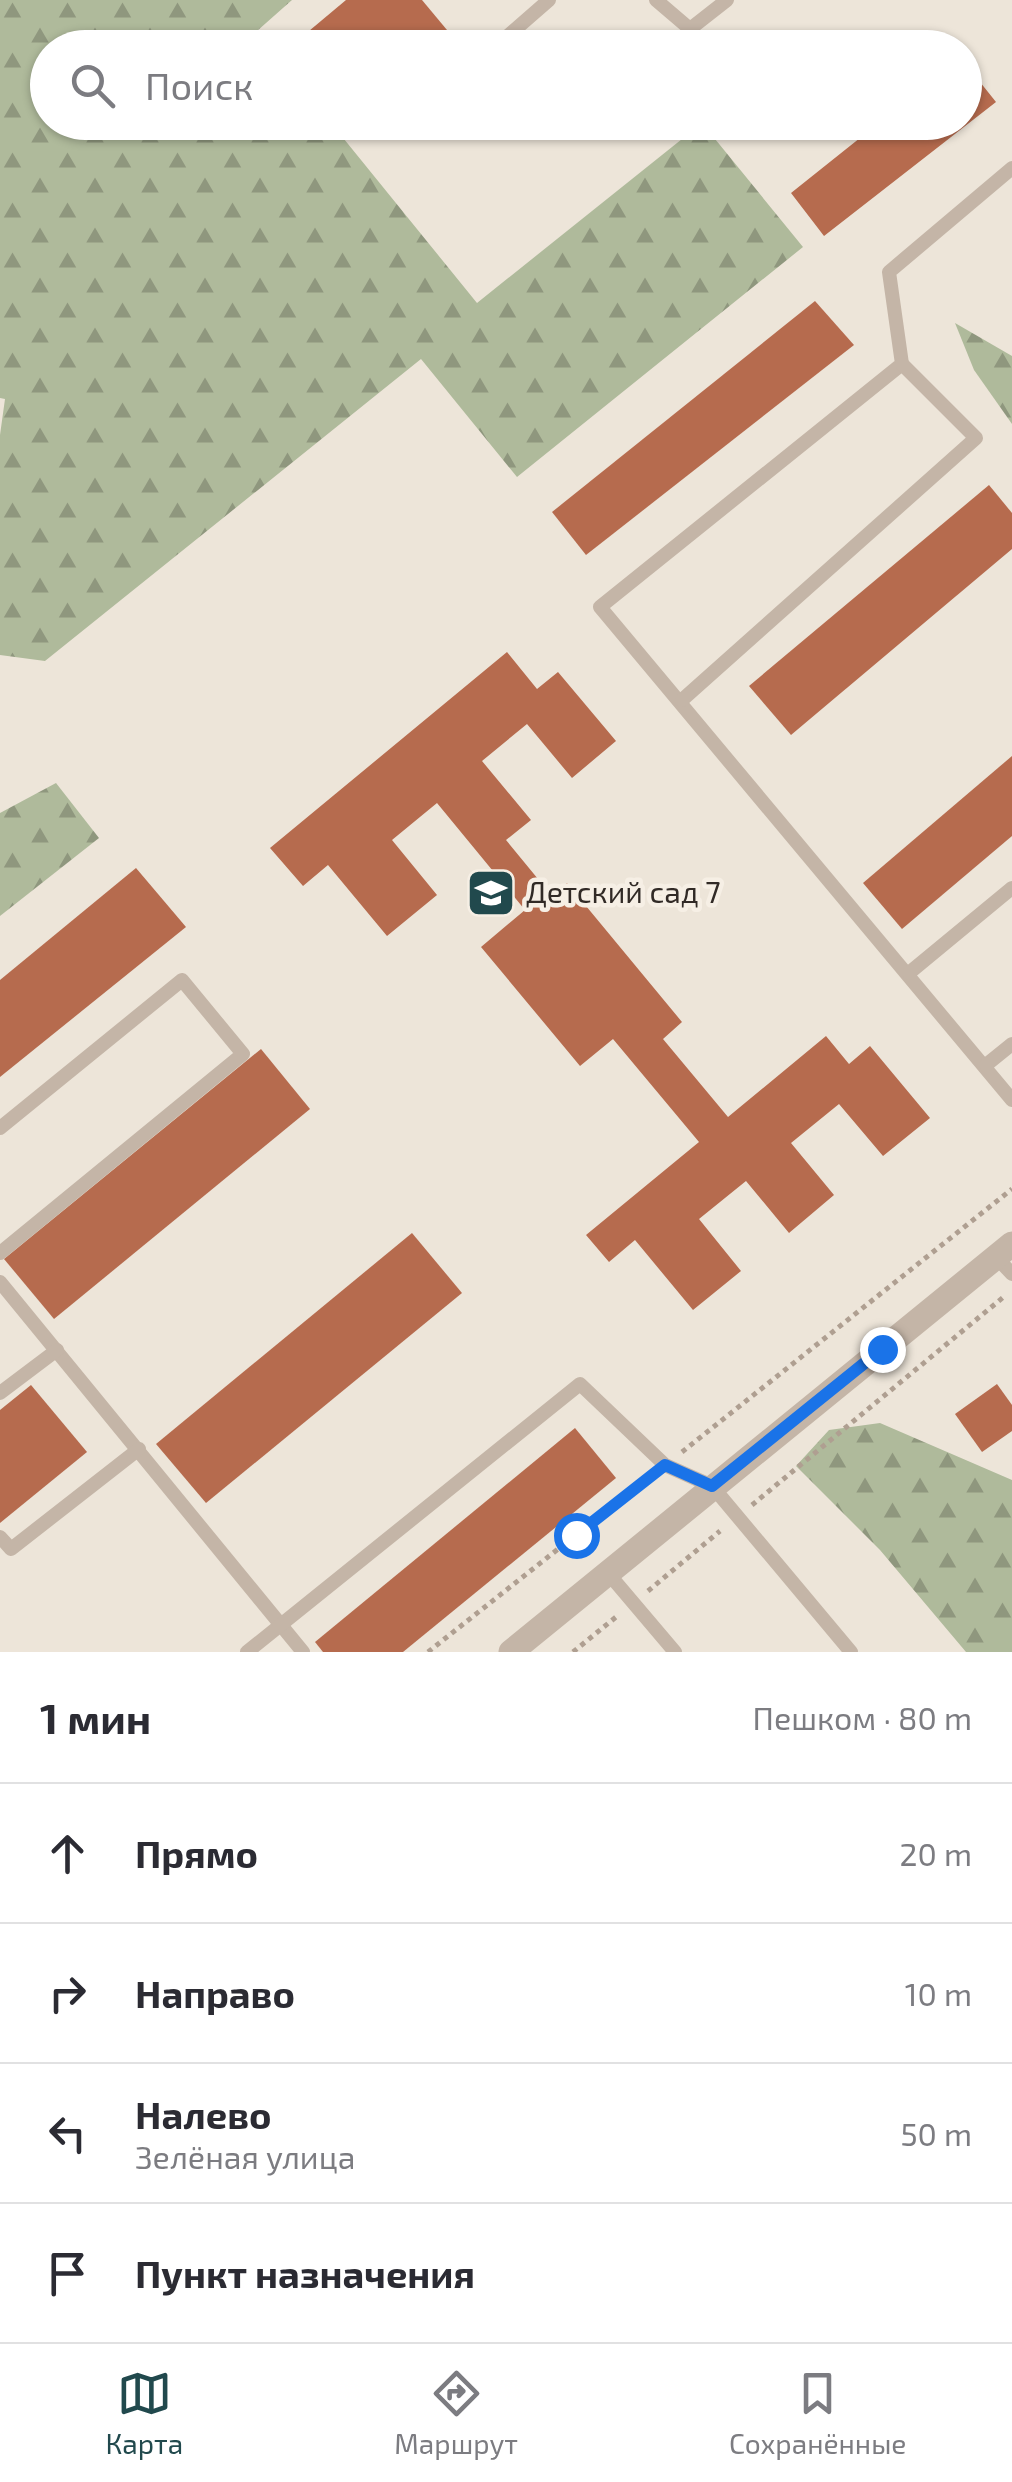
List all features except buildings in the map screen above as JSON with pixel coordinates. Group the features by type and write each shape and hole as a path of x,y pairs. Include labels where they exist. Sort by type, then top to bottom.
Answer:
{"street":[{"path":"511,1652 712,1486 1007,1258"}],"lane":[{"path":"515,30 549,0"},
{"path":"656,0 690,29 726,0"},
{"path":"682,700 976,438 902,364 889,272 1012,168"},
{"path":"902,364 600,607 682,700 1012,1100"},
{"path":"909,973 1012,888"},
{"path":"0,1128 182,980 243,1054 0,1253"},
{"path":"986,1065 1012,1044"},
{"path":"0,1282 303,1652"},
{"path":"0,1393 57,1350"},
{"path":"247,1652 580,1384 665,1465 712,1486 851,1652"},
{"path":"0,1537 11,1549 139,1449"},
{"path":"608,1573 675,1652"}],"path":[{"path":"428,1652 1012,1190"},
{"path":"573,1652 1012,1290"}],"green space":[{"path":"0,0 292,0 258,30 30,30 30,140 345,140 477,303 681,140 716,140 803,247 517,477 421,359 45,661 0,655 0,435 5,399 0,398"},
{"path":"955,323 1012,356 1012,424 974,370"},
{"path":"56,783 99,838 0,916 0,813"},
{"path":"880,1423 1012,1480 1012,1652 966,1652 880,1550 796,1466 829,1430"}],"place":[{"name":"Детский сад 7","path":"491,893"}],"route":[{"path":"576,1535 665,1465 712,1486 882,1349"}]}
